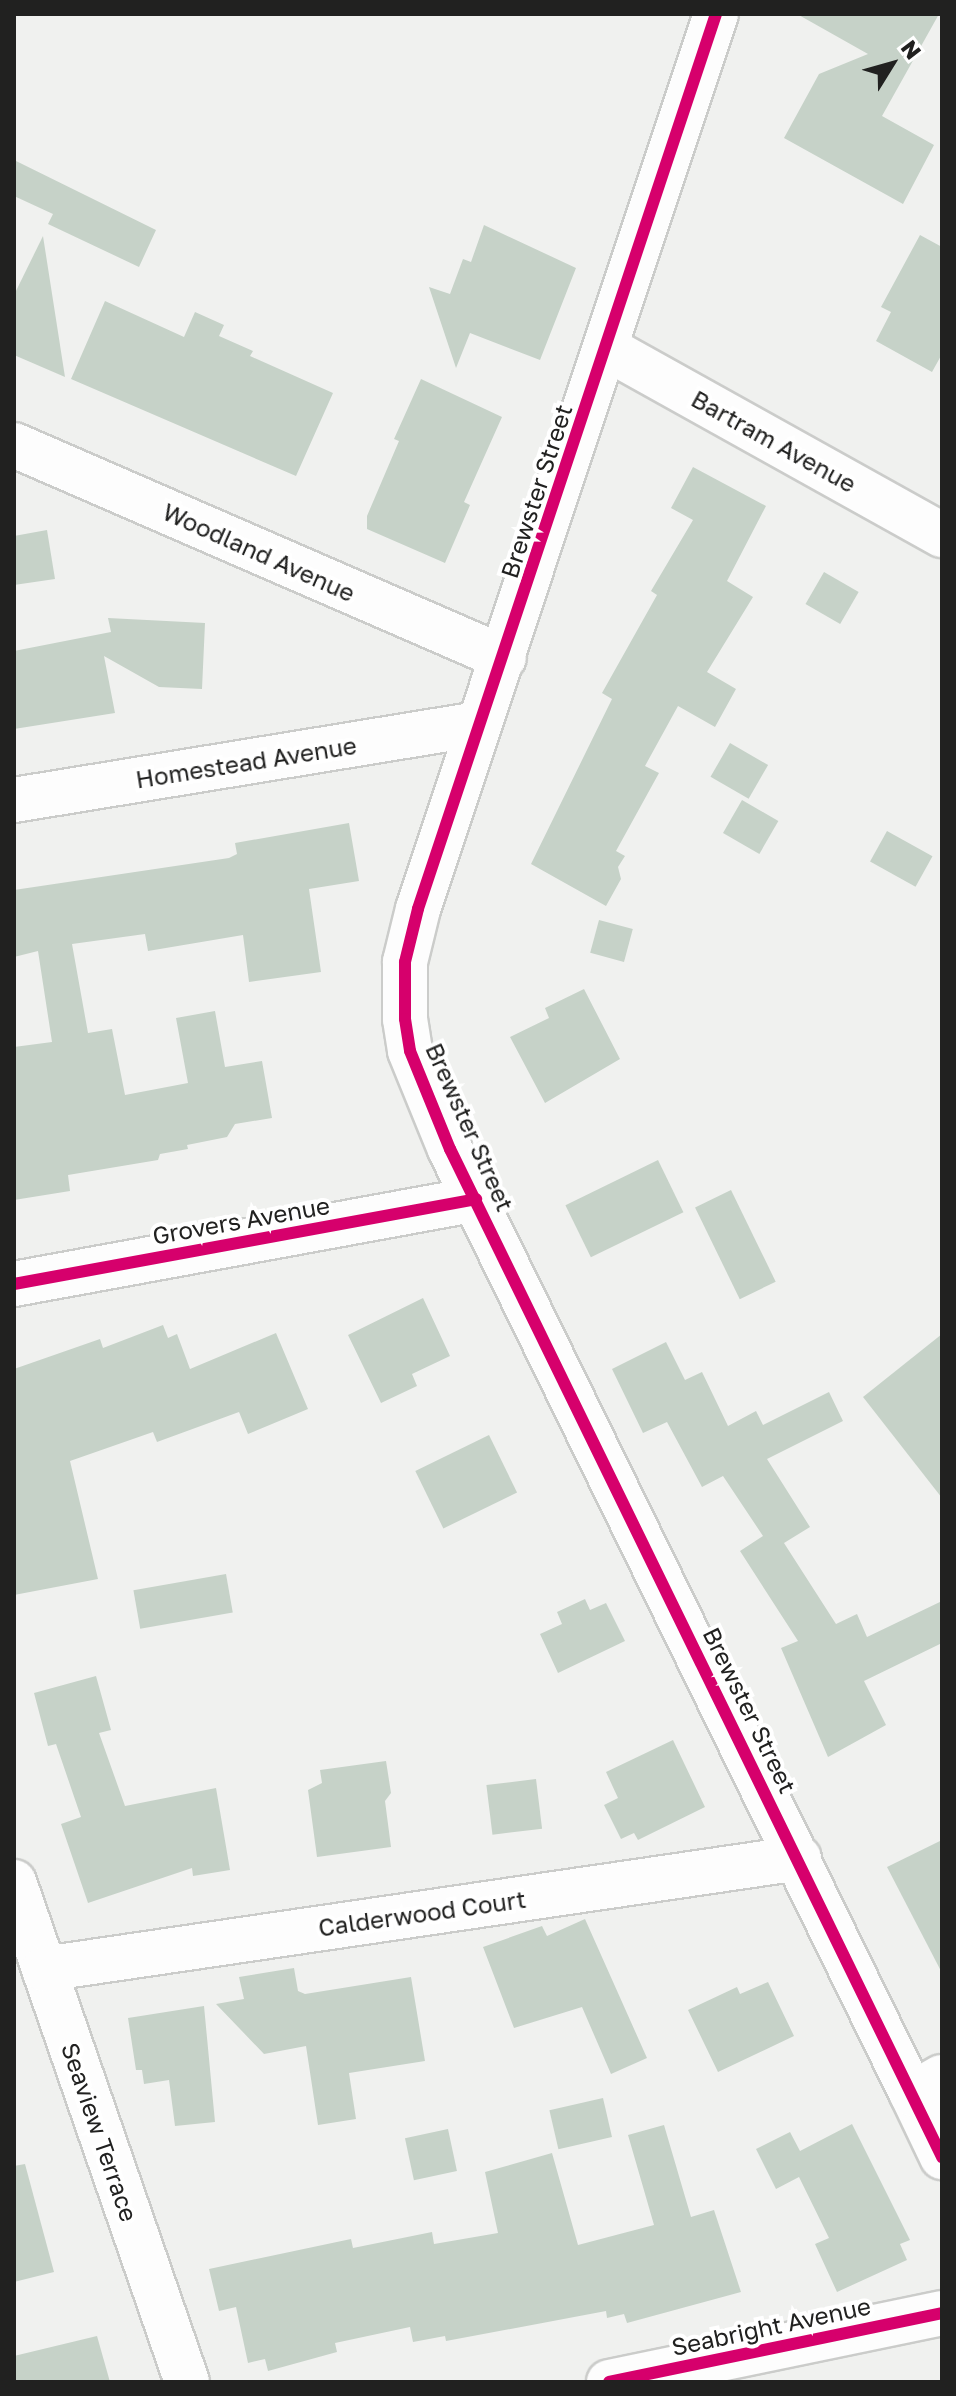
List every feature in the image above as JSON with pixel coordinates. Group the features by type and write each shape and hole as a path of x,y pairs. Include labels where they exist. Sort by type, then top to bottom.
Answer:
{"street":[{"name":"Brewster Street","path":"716,14 418,909 403,992 410,1051 476,1199 799,1858 927,2085 942,2157"},
{"name":"Bartram Avenue","path":"606,348 942,535"},
{"name":"Woodland Avenue","path":"14,445 504,658"},
{"name":"Homestead Avenue","path":"14,800 478,724"},
{"name":"Grovers Avenue","path":"14,1284 476,1199"},
{"name":"Calderwood Court","path":"44,1969 799,1858"},
{"name":"Seaview Terrace","path":"14,1882 187,2382"},
{"name":"Seabright Avenue","path":"609,2382 942,2313"}],"building":[{"path":"797,14 939,14 882,116 934,145 903,204 784,138 819,74 868,54"},
{"path":"14,160 156,230 139,267 48,224 53,214 14,196"},
{"path":"484,225 576,268 540,360 470,333 456,368 429,287 450,294 463,259 471,262"},
{"path":"920,235 942,247 942,354 932,372 876,341 891,312 881,307"},
{"path":"43,236 65,377 14,355 14,295"},
{"path":"105,301 184,337 195,312 224,325 219,336 253,351 250,356 333,393 296,476 71,379"},
{"path":"421,379 502,417 464,502 470,505 445,563 367,529 367,516 399,441 394,439"},
{"path":"693,467 766,506 727,581 753,597 707,672 736,689 715,727 678,706 645,766 659,773 616,851 625,856 618,867 621,879 606,906 531,864 612,699 602,693 657,595 651,591 693,520 671,508"},
{"path":"47,530 55,579 14,585 14,536"},
{"path":"824,572 859,592 840,624 806,604"},
{"path":"108,618 205,623 202,689 159,687 104,656 115,713 14,729 14,651 111,632"},
{"path":"730,743 768,765 749,799 710,777"},
{"path":"742,800 778,821 759,854 723,833"},
{"path":"349,823 359,881 309,889 321,972 249,982 243,935 148,951 145,934 72,944 88,1033 112,1029 125,1095 188,1083 176,1018 215,1011 225,1067 262,1061 272,1118 235,1124 227,1137 160,1154 158,1160 68,1175 70,1191 14,1200 14,1047 52,1042 38,951 14,957 14,890 229,858 237,854 235,843"},
{"path":"887,831 932,856 916,887 870,862"},
{"path":"599,920 633,929 624,962 590,953"},
{"path":"584,989 620,1059 545,1103 510,1037 549,1018 545,1008"},
{"path":"658,1160 683,1212 591,1257 565,1205"},
{"path":"731,1190 776,1282 740,1299 695,1208"},
{"path":"423,1298 450,1356 412,1374 417,1386 381,1403 348,1335"},
{"path":"163,1325 168,1338 177,1334 190,1369 276,1333 308,1409 248,1434 239,1412 157,1442 153,1432 70,1461 98,1579 14,1595 14,1369 100,1339 103,1348"},
{"path":"942,1334 942,1498 863,1397"},
{"path":"666,1342 685,1380 702,1372 728,1426 756,1411 763,1425 829,1392 843,1421 767,1459 810,1527 784,1543 836,1624 857,1614 867,1637 942,1601 942,1643 864,1681 886,1725 828,1757 781,1648 798,1641 740,1551 763,1536 723,1476 702,1487 667,1422 643,1433 612,1369"},
{"path":"489,1435 517,1493 443,1528 415,1471"},
{"path":"226,1574 233,1612 140,1629 133,1590"},
{"path":"585,1599 590,1610 606,1603 625,1641 558,1673 540,1634 562,1624 557,1612"},
{"path":"96,1676 111,1730 99,1733 125,1806 216,1788 230,1870 193,1876 192,1868 88,1903 61,1824 81,1817 56,1744 48,1746 34,1693"},
{"path":"673,1740 705,1807 638,1840 634,1833 621,1839 604,1805 618,1798 606,1772"},
{"path":"386,1761 391,1793 385,1801 391,1847 317,1857 308,1790 322,1783 320,1770"},
{"path":"536,1779 542,1829 492,1835 486,1785"},
{"path":"942,1840 942,1973 887,1867"},
{"path":"585,1919 647,2058 611,2074 582,2007 514,2028 483,1947 542,1926 547,1936"},
{"path":"294,1968 298,1991 305,1994 411,1977 425,2061 349,2073 356,2119 318,2125 306,2046 264,2054 216,2004 244,1999 239,1977"},
{"path":"768,1982 794,2036 718,2072 688,2010 737,1987 740,1994"},
{"path":"204,2006 215,2122 175,2126 169,2080 144,2084 142,2070 136,2070 128,2018"},
{"path":"603,2098 612,2137 558,2149 549,2110"},
{"path":"852,2124 910,2240 900,2244 907,2260 837,2292 815,2244 829,2238 799,2177 776,2189 756,2149 790,2132 800,2151"},
{"path":"664,2125 691,2217 714,2210 741,2292 627,2323 624,2314 607,2318 606,2311 446,2341 445,2336 413,2342 410,2327 335,2343 337,2352 268,2371 265,2359 248,2363 236,2307 219,2311 209,2269 351,2239 353,2248 432,2232 434,2244 498,2233 485,2172 552,2153 578,2245 654,2225 628,2135"},
{"path":"448,2129 457,2171 414,2180 405,2138"},
{"path":"25,2164 54,2272 14,2282 14,2166"},
{"path":"97,2336 110,2382 14,2382 14,2356"}],"cycle path":[{"path":"716,14 418,909 405,962 405,1019 410,1051 450,1149 942,2157"},
{"path":"14,1284 476,1199"},
{"path":"609,2382 942,2313"}]}
